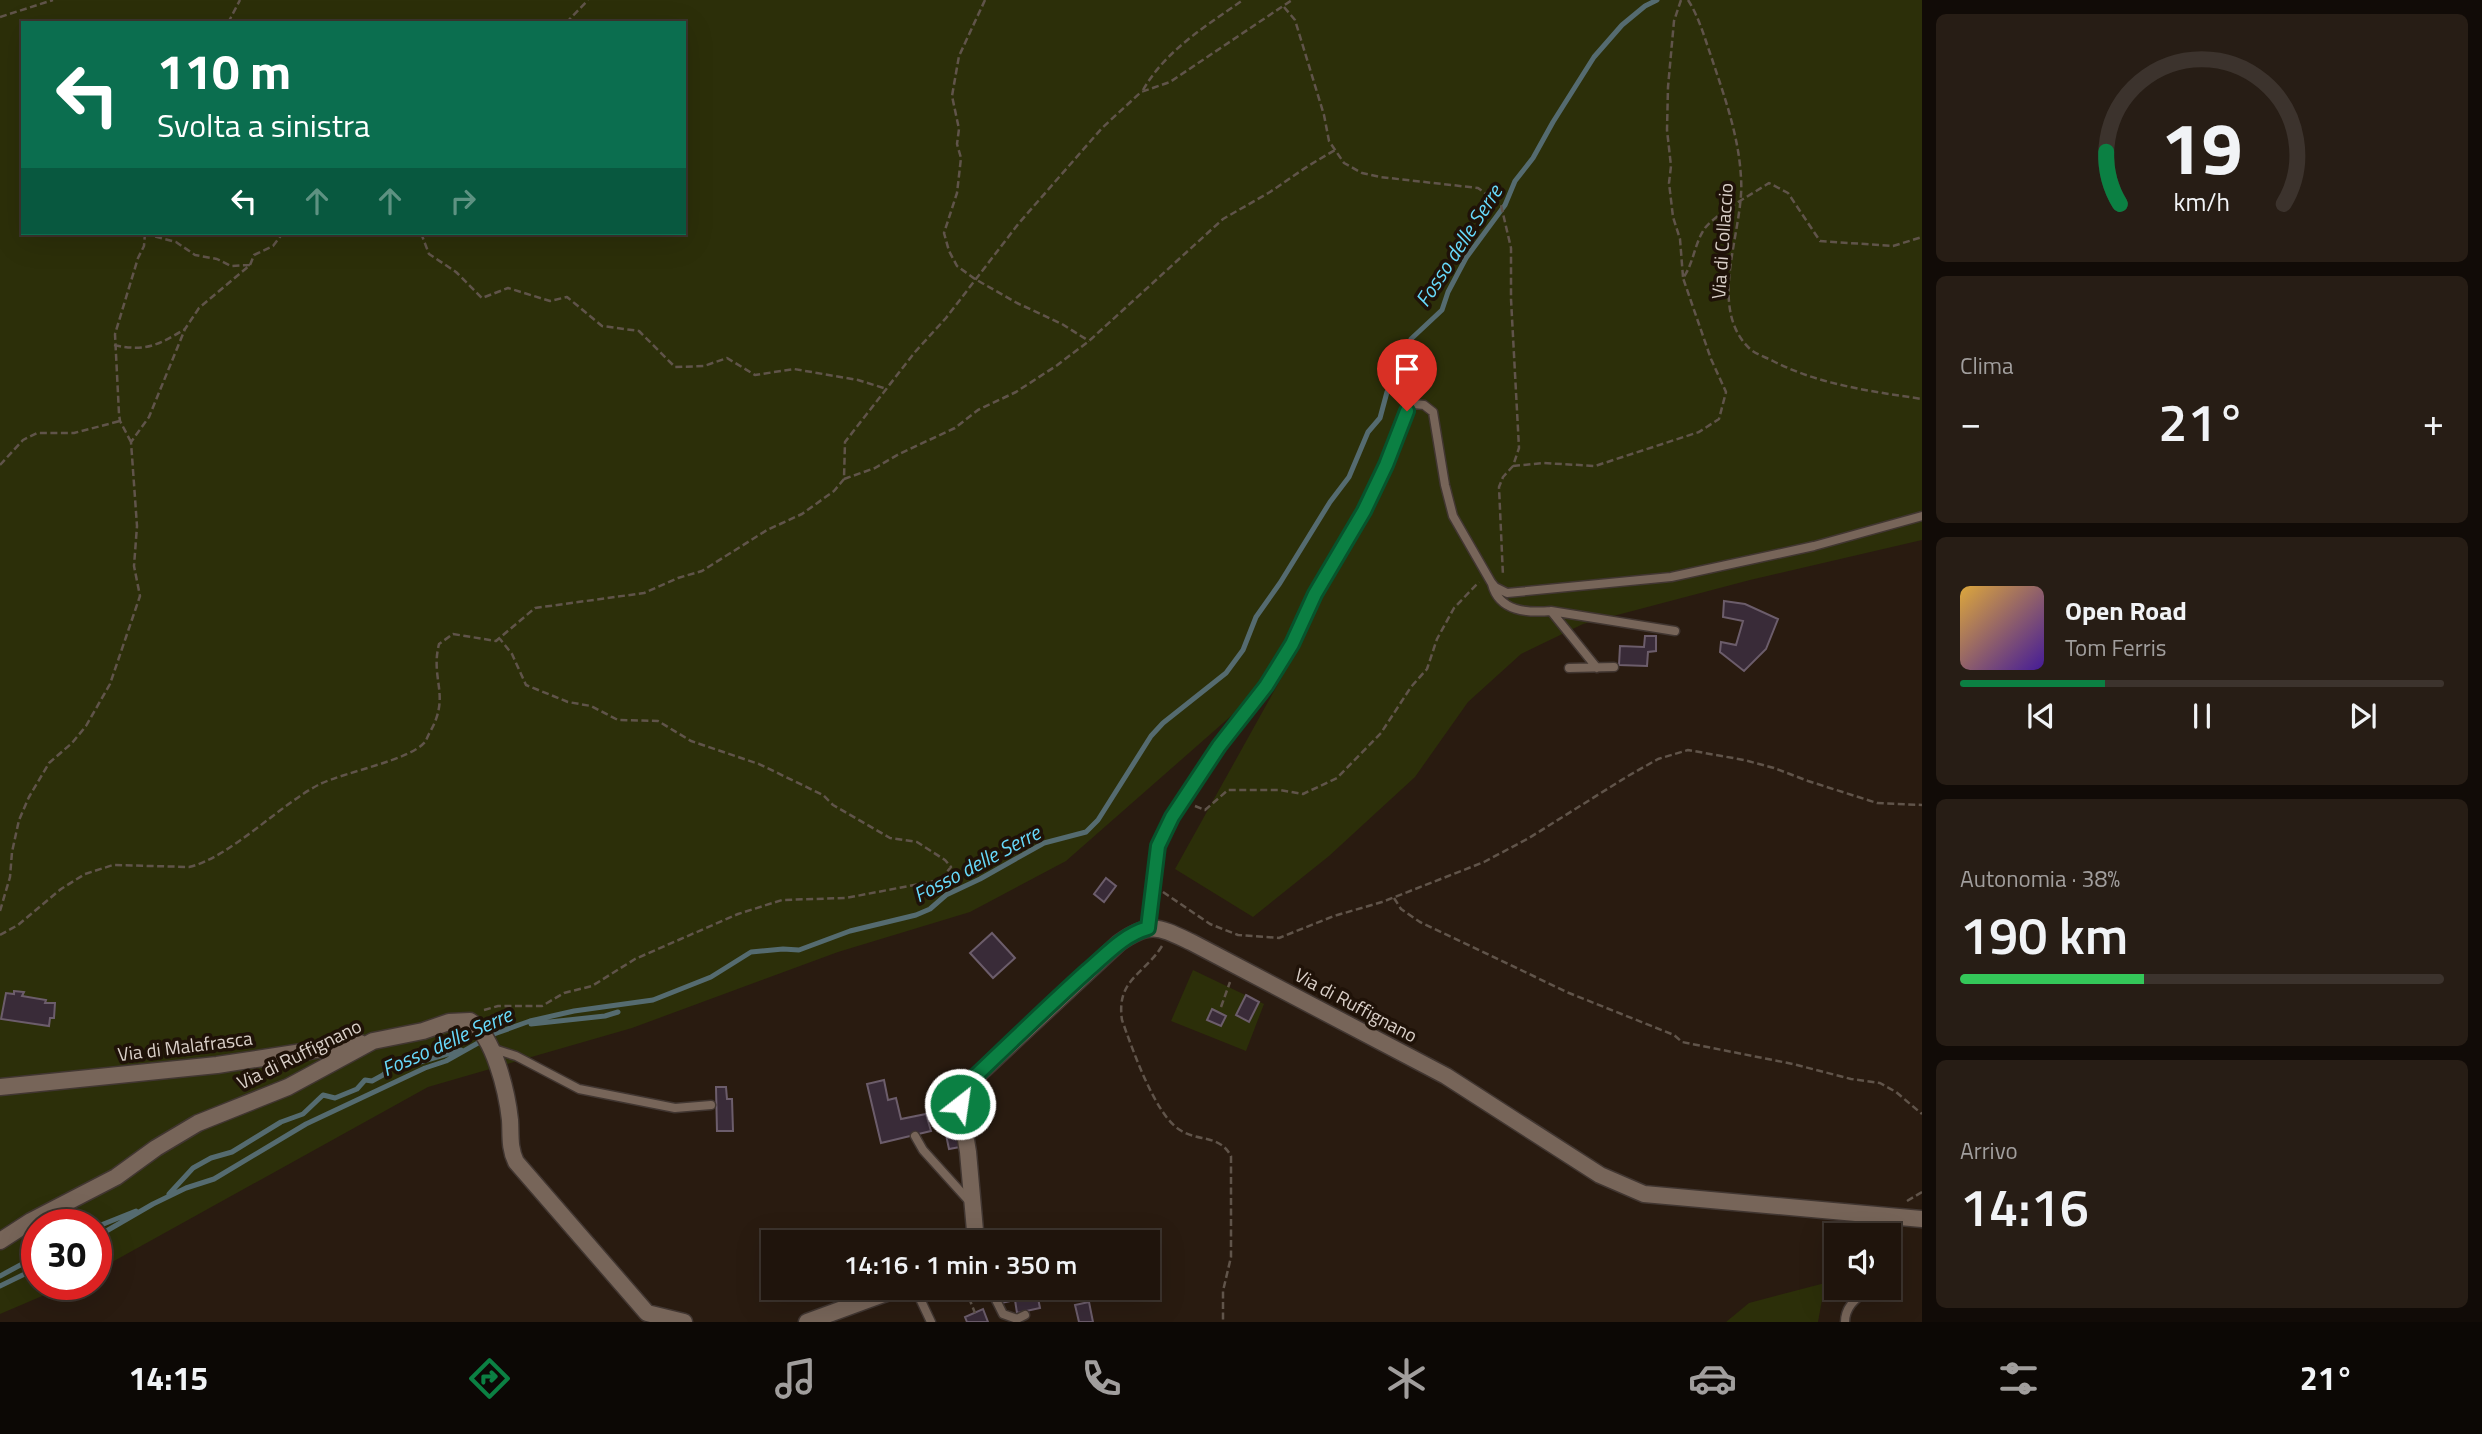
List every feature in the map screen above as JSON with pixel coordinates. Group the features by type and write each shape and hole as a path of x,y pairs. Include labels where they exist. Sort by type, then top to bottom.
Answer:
{"street":[{"path":"975,1230 960,1104 965,1086 1119,943 1136,932 1155,928"},
{"name":"Via di Ruffignano","path":"1155,928 1236,966 1446,1076 1600,1175 1644,1194 1922,1219"},
{"path":"470,1021 483,1032 491,1048 510,1119 512,1153 516,1162 647,1313 684,1322"},
{"name":"Via di Ruffignano","path":"0,1241 31,1221 116,1177 156,1148 198,1123 288,1087 373,1041 424,1031 449,1022 470,1021"},
{"name":"Via di Malafrasca","path":"0,1087 217,1065 373,1041"},
{"path":"807,1322 867,1300"}],"lane":[{"path":"1155,928 1152,885 1158,846 1219,746 1266,686 1292,644 1315,594 1369,499 1386,465 1407,411 1413,404 1424,405 1433,412 1453,516 1495,587 1507,593 1671,577 1814,546 1922,516"},
{"path":"1489,578 1493,590 1502,601 1518,611 1551,611 1675,631"},
{"path":"1551,611 1597,668"},
{"path":"1569,668 1614,667"},
{"path":"491,1048 516,1056 579,1089 675,1108 711,1105"},
{"path":"915,1136 936,1164 973,1203"},
{"path":"1885,1223 1886,1214"},
{"path":"921,1300 931,1322"},
{"path":"995,1300 1003,1314 1017,1319 1024,1315"},
{"path":"1845,1322 1844,1318 1854,1300"}],"path":[{"path":"0,17 53,0"},
{"path":"229,21 240,0"},
{"path":"568,21 588,0"},
{"path":"985,0 959,56 952,96 959,129 957,144 961,158 957,193 944,233 949,251 957,266 975,279 1089,341"},
{"path":"844,479 845,442 1019,223 1102,128 1142,92 1153,72 1187,39 1243,0"},
{"path":"1142,92 1170,82 1292,0"},
{"path":"1513,466 1544,463 1595,466 1699,432 1719,419 1726,392 1711,359 1683,278 1680,239 1673,217 1669,183 1671,166 1667,130 1668,88 1675,21 1681,0"},
{"name":"Via di Collaccio","path":"1688,0 1729,109 1737,141 1742,202 1732,249 1730,295 1731,317 1739,336 1751,350 1798,373 1842,387 1922,398"},
{"path":"1284,6 1294,20 1324,115 1328,141 1344,163 1362,173 1396,180 1478,188 1501,205 1511,248 1519,448 1513,466 1503,477 1499,487 1503,571 1507,593"},
{"path":"0,935 18,925 61,889 85,874 113,865 189,867 199,864 226,849 302,793 326,781 408,753 425,742 437,721 441,699 435,659 439,644 453,634 496,641 535,608 644,593 702,571 767,530 802,514 834,491 844,479 875,468 955,428 978,410 1016,392 1056,366 1089,341 1223,219 1335,150"},
{"path":"1683,278 1692,266 1694,250 1705,229 1717,216 1769,183 1788,193 1820,242 1893,246 1922,237"},
{"path":"0,911 10,877 19,820 29,797 49,763 86,726 110,684 141,597 134,566 137,526 131,442 120,421 114,345 138,258 144,246 145,235"},
{"path":"152,235 176,242 195,255 216,259 231,266 250,265"},
{"path":"131,442 149,417 186,329 199,308 250,265 254,256 273,246 281,235"},
{"path":"422,235 429,254 456,272 482,298 508,288 550,301 567,297 602,326 639,331 675,367 704,366 727,358 755,375 794,369 858,380 887,389"},
{"path":"114,345 147,348 186,329"},
{"path":"0,465 23,440 37,433 74,433 120,421"},
{"path":"1182,803 1205,810 1228,790 1280,790 1303,794 1336,778 1381,733 1411,687 1427,670 1437,639 1454,608 1489,578"},
{"path":"470,1021 481,1010 498,1006 542,1006 564,993 592,986 635,959 738,914 782,900 846,898 940,880 951,867 917,842 890,838 833,804 823,795 768,768 691,741 658,721 618,720 592,706 568,702 526,685 512,654 500,639"},
{"path":"1152,885 1210,924 1238,935 1279,938 1334,916 1394,898 1484,862 1529,838 1628,776 1658,760 1688,750 1774,768 1877,803 1922,805"},
{"path":"1394,898 1401,909 1420,922 1569,993 1674,1035 1682,1042 1880,1083 1896,1092 1922,1114"},
{"path":"1155,928 1163,945 1124,991 1120,1004 1122,1020 1161,1112 1179,1130 1220,1142 1231,1156 1231,1257 1223,1291 1223,1322"},
{"path":"1221,1007 1236,966"},
{"path":"970,1300 975,1313"}],"green space":[{"path":"0,0 1922,0 1922,540 1750,580 1583,624 1521,654 1468,702 1415,777 1329,856 1253,917 1175,869 1288,666 1066,861 970,912 838,952 632,1028 428,1087 112,1262 112,1209 21,1209 21,1300 33,1300 0,1314"},
{"path":"1193,970 1264,1004 1246,1051 1171,1021"},
{"path":"1824,1283 1818,1322 1726,1322 1749,1303"}],"building":[{"path":"1724,601 1745,604 1778,619 1766,649 1744,671 1720,652 1721,642 1736,645 1743,621 1723,617"},
{"path":"1645,636 1656,636 1656,651 1648,652 1647,666 1619,665 1620,646 1644,647"},
{"path":"1106,878 1116,886 1104,902 1094,894"},
{"path":"992,933 1015,958 993,978 970,953"},
{"path":"14,991 24,992 22,996 46,1000 45,1003 55,1003 54,1018 50,1018 49,1026 1,1019 6,993 14,994"},
{"path":"1246,995 1259,1002 1249,1022 1236,1015"},
{"path":"1212,1009 1226,1016 1221,1026 1207,1020"},
{"path":"884,1080 888,1100 896,1098 901,1119 926,1114 931,1131 881,1143 867,1084"},
{"path":"716,1087 726,1087 727,1099 732,1099 733,1131 717,1131"},
{"path":"956,1128 960,1147 949,1149 945,1130"},
{"path":"1015,1300 1038,1300 1040,1308 1017,1313"},
{"path":"1089,1302 1093,1322 1079,1322 1075,1305"},
{"path":"983,1309 988,1322 967,1322 965,1317"}],"waterway":[{"name":"Fosso delle Serre","path":"112,1228 186,1188 214,1179 306,1124 425,1068 446,1061 494,1034 530,1021 574,1011 653,1000 711,977 751,952 799,950 850,931 916,915 930,909 946,895 1044,843 1086,832 1098,820 1151,736 1163,723 1226,673 1243,650 1256,617 1349,477 1368,432 1380,418 1387,392 1398,384 1411,339 1442,310 1466,258 1505,205 1515,181 1533,158 1594,57 1622,25 1657,0"},
{"path":"531,1024 605,1016 618,1012"},
{"path":"169,1194 193,1168 211,1158 232,1152 281,1122 303,1114 323,1095 335,1098 357,1089 365,1080 372,1081 391,1068 461,1050"},
{"path":"112,1221 136,1211"},
{"path":"0,1276 21,1265"},
{"name":"Fosso delle Serre","path":"0,1286 21,1276"}],"route":[{"path":"960,1104 965,1086 1075,983 1119,943 1148,928 1158,846 1172,817 1219,746 1266,686 1292,644 1315,594 1364,511 1407,411"}]}
